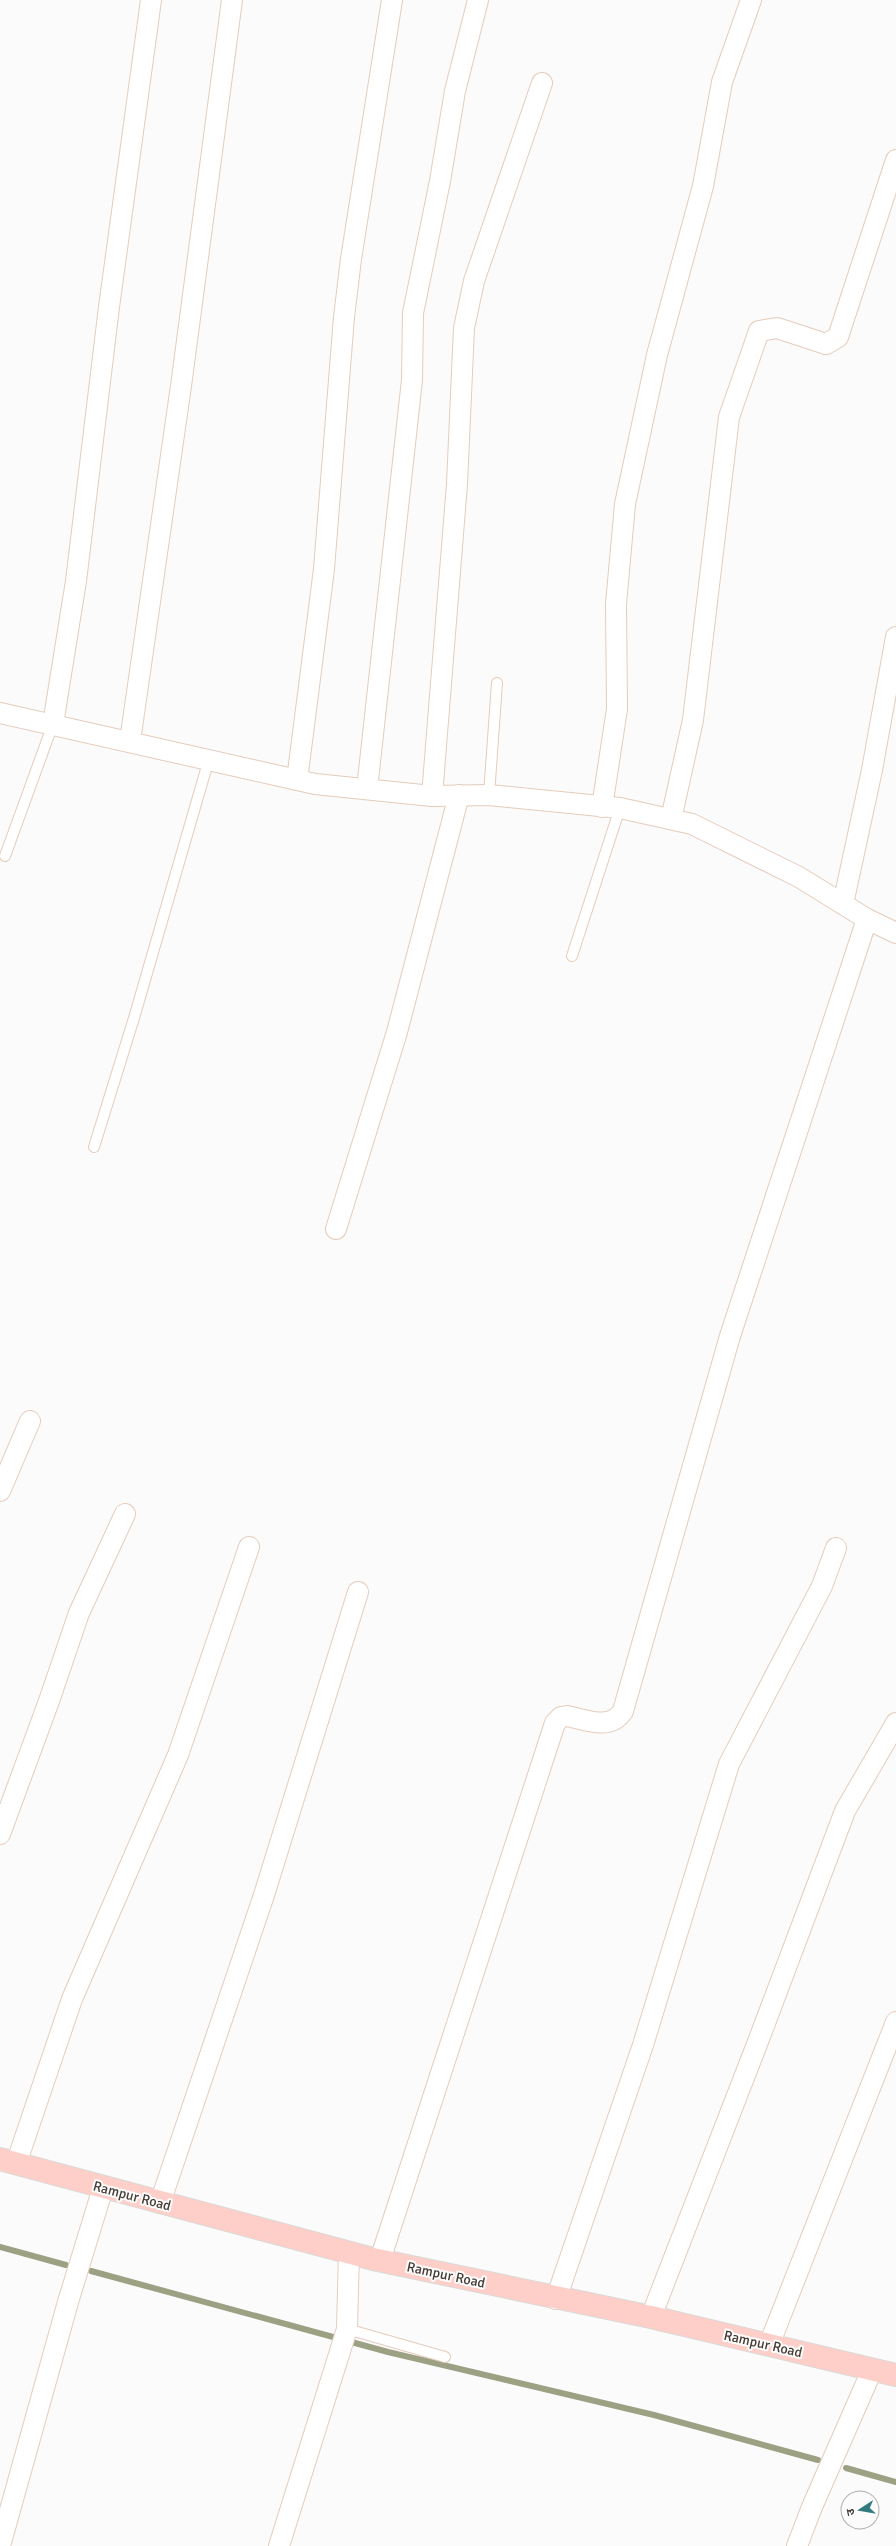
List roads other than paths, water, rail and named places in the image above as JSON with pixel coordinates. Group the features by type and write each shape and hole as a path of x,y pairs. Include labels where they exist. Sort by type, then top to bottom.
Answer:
{"main road":[{"name":"Rampur Road","path":"8,2161 103,2188 380,2260 556,2299 650,2317 896,2375"}],"street":[{"path":"53,724 76,581 109,307 151,0"},
{"path":"130,741 181,386 232,0"},
{"path":"297,780 324,569 344,317 351,259 392,0"},
{"path":"367,789 412,380 413,313 440,181 456,92 478,0"},
{"path":"611,807 617,709 616,604 625,504 657,355 703,186 722,82 751,0"},
{"path":"432,796 457,484 464,328 474,281 542,82"},
{"path":"670,819 693,720 729,417 759,331 777,328 826,344 838,337 896,160"},
{"path":"843,904 872,770 896,637"},
{"path":"0,713 130,741 297,780 432,796 489,795 611,807 692,824 799,877 867,919 896,934"},
{"path":"336,1229 397,1032 459,796"},
{"path":"380,2260 555,1723 561,1717 567,1716 606,1724 617,1720 623,1711 730,1336 867,919"},
{"path":"0,1491 30,1421"},
{"path":"0,1834 50,1701 79,1612 125,1514"},
{"path":"8,2161 72,1999 178,1755 249,1547"},
{"path":"556,2299 643,2045 729,1764 822,1586 836,1548"},
{"path":"160,2203 264,1895 358,1592"},
{"path":"650,2317 760,2039 845,1811 896,1723"},
{"path":"769,2345 896,2022"},
{"path":"0,2546 68,2302 103,2188"},
{"path":"279,2546 344,2337 349,2252"},
{"path":"796,2546 872,2370"}],"lane":[{"path":"489,795 497,683"},
{"path":"6,856 53,724"},
{"path":"94,1147 134,1018 209,759"},
{"path":"572,956 611,807"},
{"path":"344,2337 445,2357"}],"waterway":[{"path":"0,2247 66,2265"},
{"path":"91,2271 388,2352 654,2415 818,2460"},
{"path":"846,2468 896,2482"}]}
